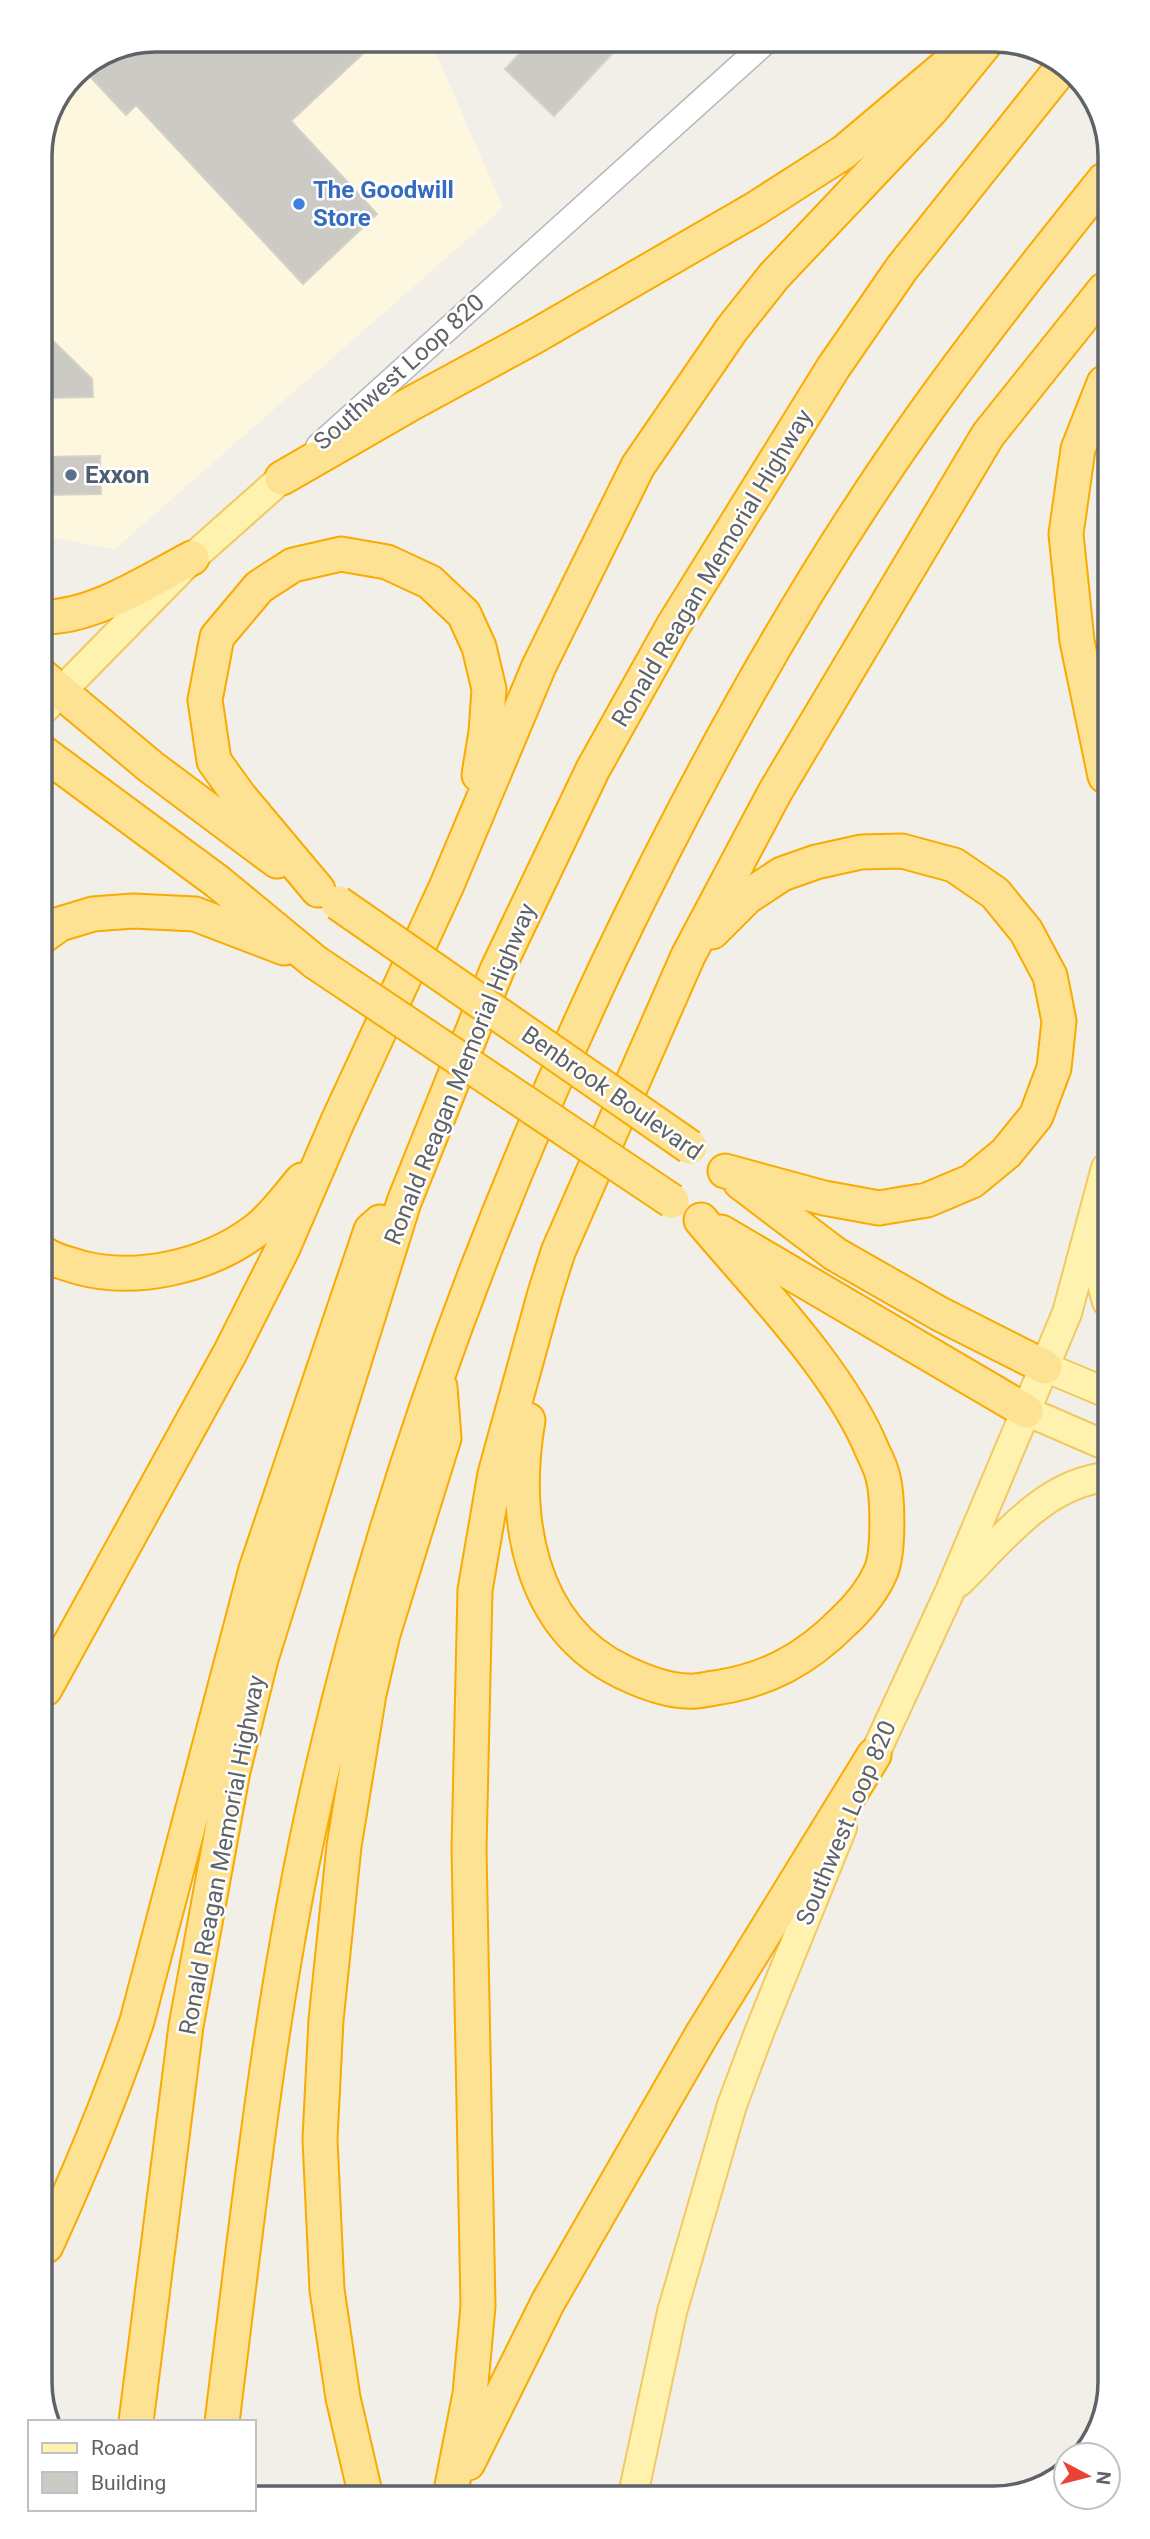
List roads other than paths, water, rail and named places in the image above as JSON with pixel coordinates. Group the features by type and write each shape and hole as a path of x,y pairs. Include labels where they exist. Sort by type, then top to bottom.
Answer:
{"highway":[{"path":"282,478 755,209 844,152 961,53"},
{"path":"53,1674 230,1353 283,1248 447,885 539,666 638,466 732,328 774,276 931,110 977,53"},
{"name":"Ronald Reagan Memorial Highway","path":"136,2420 186,2026 233,1771 261,1659 404,1202 497,970 593,769 673,626 832,368 902,268 1057,74"},
{"path":"222,2420 271,2039 295,1897 324,1759 364,1602 439,1368 506,1193 581,1021 660,855 706,766 824,566 921,418 1012,295 1098,188"},
{"path":"453,2486 470,2394 478,2306 469,1849 475,1590 495,1474 545,1293 564,1240 688,956 775,792 988,435 1098,298"},
{"path":"1098,398 1078,449 1066,534 1077,641 1098,742"},
{"path":"328,896 240,797 214,761 205,700 217,637 259,587 293,565 341,554 387,562 430,582 464,614 479,647 489,689 476,812"},
{"path":"53,617 61,617 119,597 192,558"},
{"name":"Benbrook Boulevard","path":"53,697 328,896 725,1171 835,1254 940,1314 1045,1367"},
{"path":"53,760 218,882 313,960 672,1201 1026,1411"},
{"path":"688,956 747,897 782,874 816,862 861,852 902,851 954,865 995,893 1026,931 1050,976 1059,1021 1054,1068 1036,1116 1006,1153 972,1181 927,1200 880,1208 824,1198 725,1171"},
{"path":"53,929 60,924 93,914 133,911 195,914 313,960"},
{"path":"53,1260 101,1273 155,1273 212,1255 256,1231 321,1160"},
{"path":"53,2231 111,2097 137,2021 256,1569 371,1230 404,1202"},
{"path":"545,1293 544,1344 522,1458 524,1526 534,1569 553,1609 604,1663 642,1681 688,1691 737,1685 784,1667 818,1647 859,1606 881,1570 887,1534 883,1477 864,1431 834,1383 701,1220"},
{"path":"363,2486 344,2398 327,2290 320,2139 326,2020 344,1846 369,1694 383,1634 444,1438 439,1368"},
{"path":"456,2486 548,2302 701,2036 874,1755"}],"main road":[{"name":"Southwest Loop 820","path":"53,688 282,478"},
{"name":"Southwest Loop 820","path":"635,2486 671,2312 732,2105 824,1871 950,1591 1067,1313 1098,1200"},
{"path":"1089,1237 1098,1270"},
{"name":"Benbrook Boulevard","path":"1045,1367 1098,1389"},
{"path":"1026,1411 1098,1442"},
{"path":"950,1591 1038,1505 1073,1484 1098,1478"}],"street":[{"name":"Southwest Loop 820","path":"282,478 754,53"}],"place":[{"name":"The Goodwill Store","path":"299,204"},
{"name":"Exxon","path":"71,475"}]}
